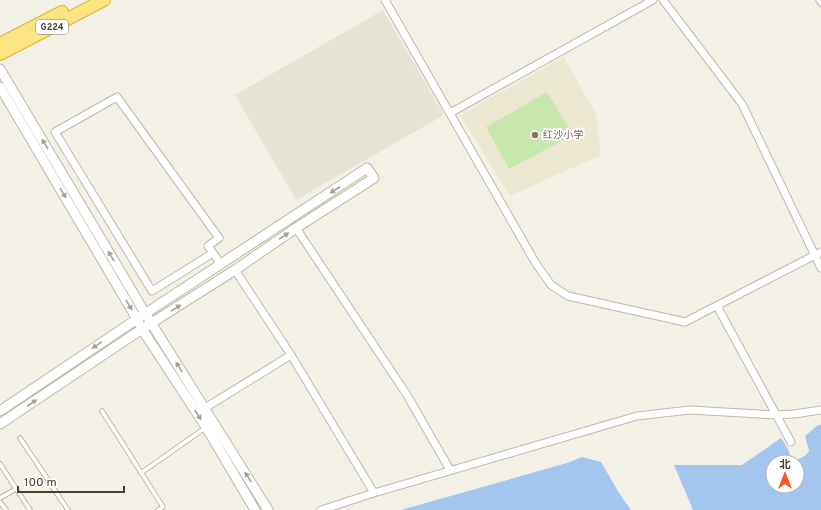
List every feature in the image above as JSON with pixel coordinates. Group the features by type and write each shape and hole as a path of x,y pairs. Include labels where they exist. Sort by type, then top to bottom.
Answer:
{"highway":[{"name":"G224","path":"0,44 86,0"},
{"name":"G224","path":"0,54 104,0"}],"street":[{"path":"385,0 535,262 551,285 568,296 685,322 818,254"},
{"path":"450,113 653,0"},
{"path":"663,0 742,104 818,254 821,268"},
{"path":"0,69 145,313 268,510"},
{"path":"0,87 142,329 206,427 256,510"},
{"path":"213,253 152,291 55,132 117,97 219,238 208,246 221,264"},
{"path":"0,411 145,313 367,168 374,178 296,228 236,270 142,329 0,424"},
{"path":"296,228 407,395 450,470"},
{"path":"236,270 291,355 374,493"},
{"path":"717,306 791,442"},
{"path":"205,408 291,355"},
{"path":"321,510 450,470 637,416 690,410 776,415 821,410"}],"lane":[{"path":"818,0 821,4"},
{"path":"102,411 163,507 158,510"},
{"path":"141,473 206,427"},
{"path":"20,438 68,510"},
{"path":"0,464 30,510"},
{"path":"0,498 16,489"},
{"path":"0,502 6,510"}],"shaded area":[{"path":"383,10 444,115 296,200 235,95"},
{"name":"红沙小学","path":"564,57 596,114 601,155 510,196 460,115"}],"green space":[{"path":"547,92 573,135 509,169 486,127"}],"water":[{"path":"818,425 821,425 821,510 693,510 674,465 742,465 781,438 790,454 765,454 765,494 805,494 805,456 809,451 805,436"},
{"path":"582,457 601,462 631,510 401,510 567,463"}],"place":[{"name":"红沙小学","path":"535,135"}]}
